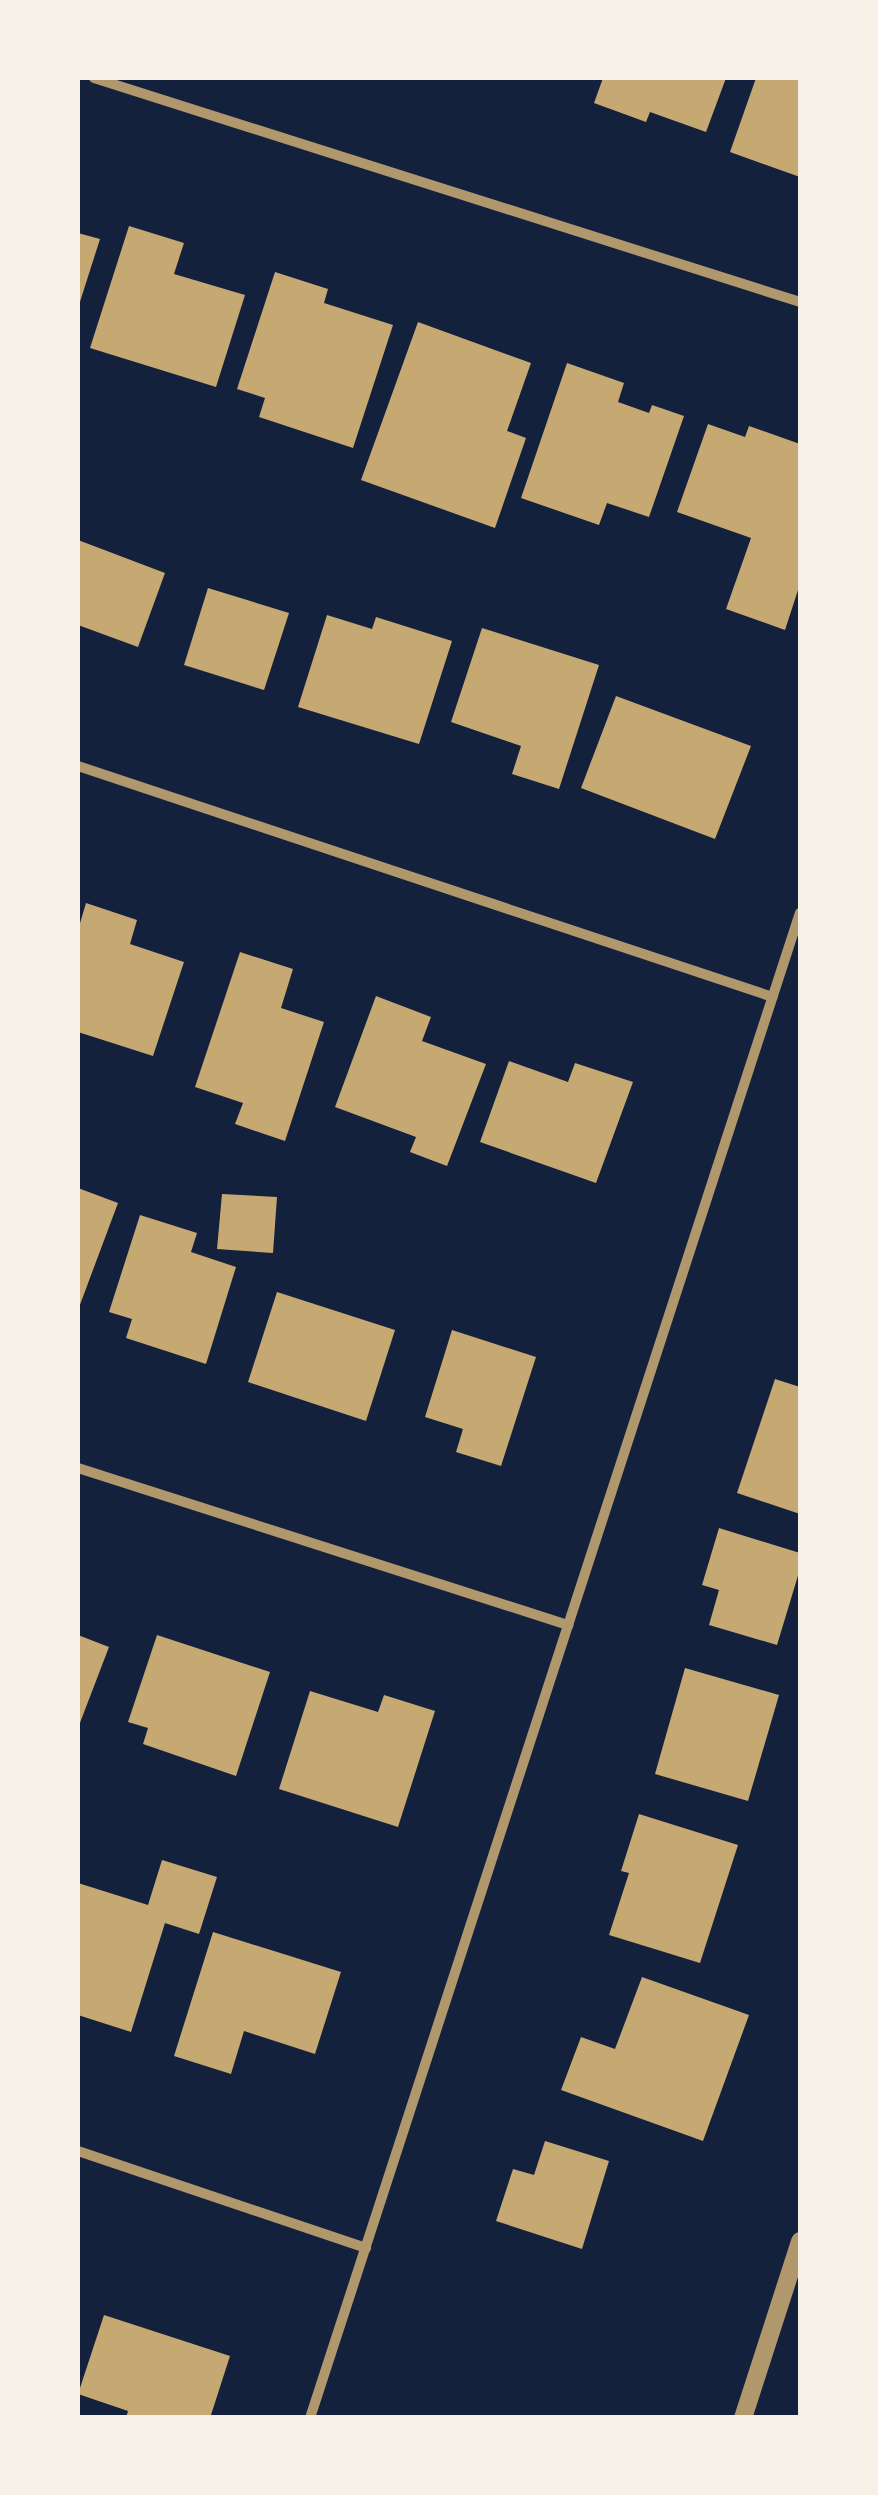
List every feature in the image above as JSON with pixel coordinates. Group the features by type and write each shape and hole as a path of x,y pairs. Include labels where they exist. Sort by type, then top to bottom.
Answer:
{"street":[{"path":"94,78 800,302"},
{"path":"78,766 773,997"},
{"path":"310,2418 800,913"},
{"path":"78,1468 568,1625"},
{"path":"78,2151 366,2248"},
{"path":"743,2418 800,2241"}],"building":[{"path":"603,78 726,78 706,132 650,112 646,122 594,103"},
{"path":"756,78 800,78 800,177 730,152"},
{"path":"129,226 184,243 174,274 245,295 216,387 90,348"},
{"path":"78,233 100,239 78,308"},
{"path":"275,272 328,289 324,303 393,325 353,448 259,417 265,398 237,389"},
{"path":"418,322 531,363 507,431 526,438 495,528 361,480"},
{"path":"567,363 624,383 618,402 649,413 652,405 684,416 649,517 607,503 599,525 521,498"},
{"path":"708,424 745,437 749,426 800,444 800,584 785,630 726,609 751,538 677,512"},
{"path":"78,540 165,573 138,647 78,625"},
{"path":"208,588 289,613 264,690 184,665"},
{"path":"327,615 372,629 376,617 452,641 419,744 298,707"},
{"path":"482,628 599,665 559,789 512,774 521,746 451,722"},
{"path":"616,696 751,746 715,839 581,788"},
{"path":"86,903 137,920 130,944 184,962 153,1056 78,1032 78,930"},
{"path":"240,952 293,969 281,1008 324,1022 285,1141 235,1124 243,1103 195,1087"},
{"path":"376,996 431,1017 422,1041 486,1064 447,1166 410,1152 416,1137 335,1107"},
{"path":"509,1061 568,1082 575,1063 633,1082 596,1183 480,1142"},
{"path":"78,1188 118,1203 78,1310"},
{"path":"222,1194 277,1197 273,1253 217,1249"},
{"path":"140,1215 197,1233 191,1252 236,1267 206,1364 126,1338 132,1319 109,1312"},
{"path":"277,1292 395,1330 366,1421 248,1382"},
{"path":"452,1330 536,1357 501,1466 456,1452 463,1429 425,1417"},
{"path":"775,1379 800,1387 800,1514 737,1493"},
{"path":"719,1528 800,1553 800,1569 777,1645 709,1625 719,1590 702,1585"},
{"path":"78,1635 109,1647 78,1728"},
{"path":"157,1635 270,1672 236,1776 143,1744 148,1728 128,1722"},
{"path":"685,1668 779,1695 748,1801 655,1774"},
{"path":"310,1691 378,1712 384,1695 435,1711 398,1827 279,1789"},
{"path":"639,1814 738,1845 700,1963 609,1935 629,1873 621,1871"},
{"path":"162,1860 217,1877 199,1934 165,1923 131,2032 78,2015 78,1883 148,1905"},
{"path":"213,1932 341,1972 315,2054 244,2031 231,2074 174,2056"},
{"path":"642,1977 749,2015 703,2141 561,2090 581,2037 615,2049"},
{"path":"545,2141 609,2161 582,2249 496,2221 513,2169 534,2175"},
{"path":"104,2315 230,2356 210,2418 126,2418 128,2411 78,2394"}]}
